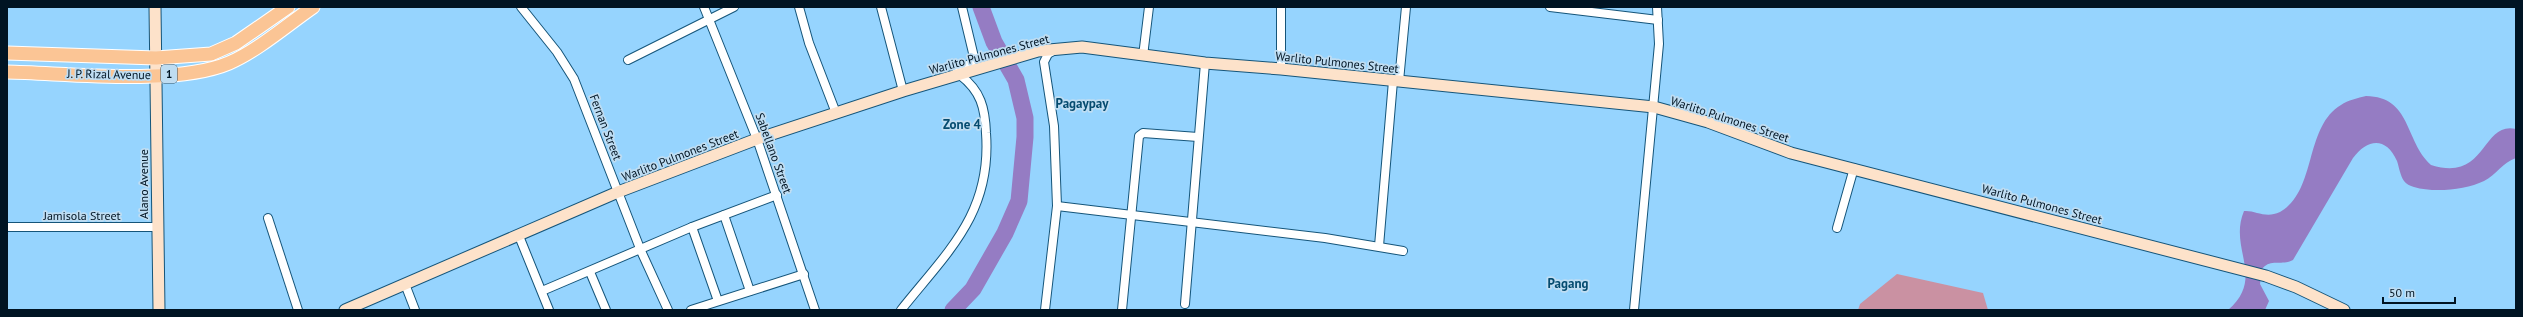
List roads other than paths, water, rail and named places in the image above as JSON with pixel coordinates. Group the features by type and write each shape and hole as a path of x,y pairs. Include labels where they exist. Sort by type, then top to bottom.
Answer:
{"main road":[{"name":"J. P. Rizal Avenue","path":"7,53 156,58 194,56 224,49 248,36 288,7"},
{"name":"J. P. Rizal Avenue","path":"7,72 156,76 196,71 229,63 313,7"}],"street":[{"name":"Alano Avenue","path":"155,7 156,227 159,310"},
{"name":"Fernan Street","path":"521,7 557,52 574,79 641,251 668,310"},
{"name":"Sabellano Street","path":"704,7 757,140 804,274 815,310"},
{"path":"628,60 734,7"},
{"path":"798,7 811,49 836,113"},
{"path":"881,7 903,91"},
{"path":"949,78 972,62 974,57 962,7"},
{"path":"1143,56 1149,7"},
{"path":"1281,7 1281,69"},
{"path":"1379,246 1396,81 1406,7"},
{"path":"1550,7 1658,20"},
{"path":"1634,310 1654,107 1659,38 1658,7"},
{"name":"Warlito Pulmones Street","path":"345,310 618,192 757,140 903,91 1038,51 1057,48 1082,47 1205,63 1281,69 1654,107 1708,122 1791,153 1854,168 2266,276 2296,287 2344,310"},
{"path":"1045,310 1057,206 1054,126 1044,69 1045,57 1057,48"},
{"path":"1186,304 1205,63"},
{"path":"900,310 970,222 984,184 987,154 983,104 976,89 960,75"},
{"path":"1122,310 1138,139 1141,134 1198,137"},
{"path":"1837,228 1854,168"},
{"path":"542,291 641,251 692,227 777,195"},
{"path":"1057,206 1379,246 1404,251"},
{"path":"724,215 750,291"},
{"path":"268,218 298,310"},
{"name":"Jamisola Street","path":"7,227 156,227"},
{"path":"692,227 718,301"},
{"path":"519,236 549,310"},
{"path":"590,272 606,310"},
{"path":"691,310 804,274"},
{"path":"405,284 415,310"}],"waterway":[{"path":"953,310 973,289 1005,233 1019,201 1025,137 1025,118 1016,80 994,42 981,7"}],"district":[{"name":"Pagaypay","path":"1082,103"},
{"name":"Zone 4","path":"962,124"},
{"name":"Pagang","path":"1568,283"}]}
